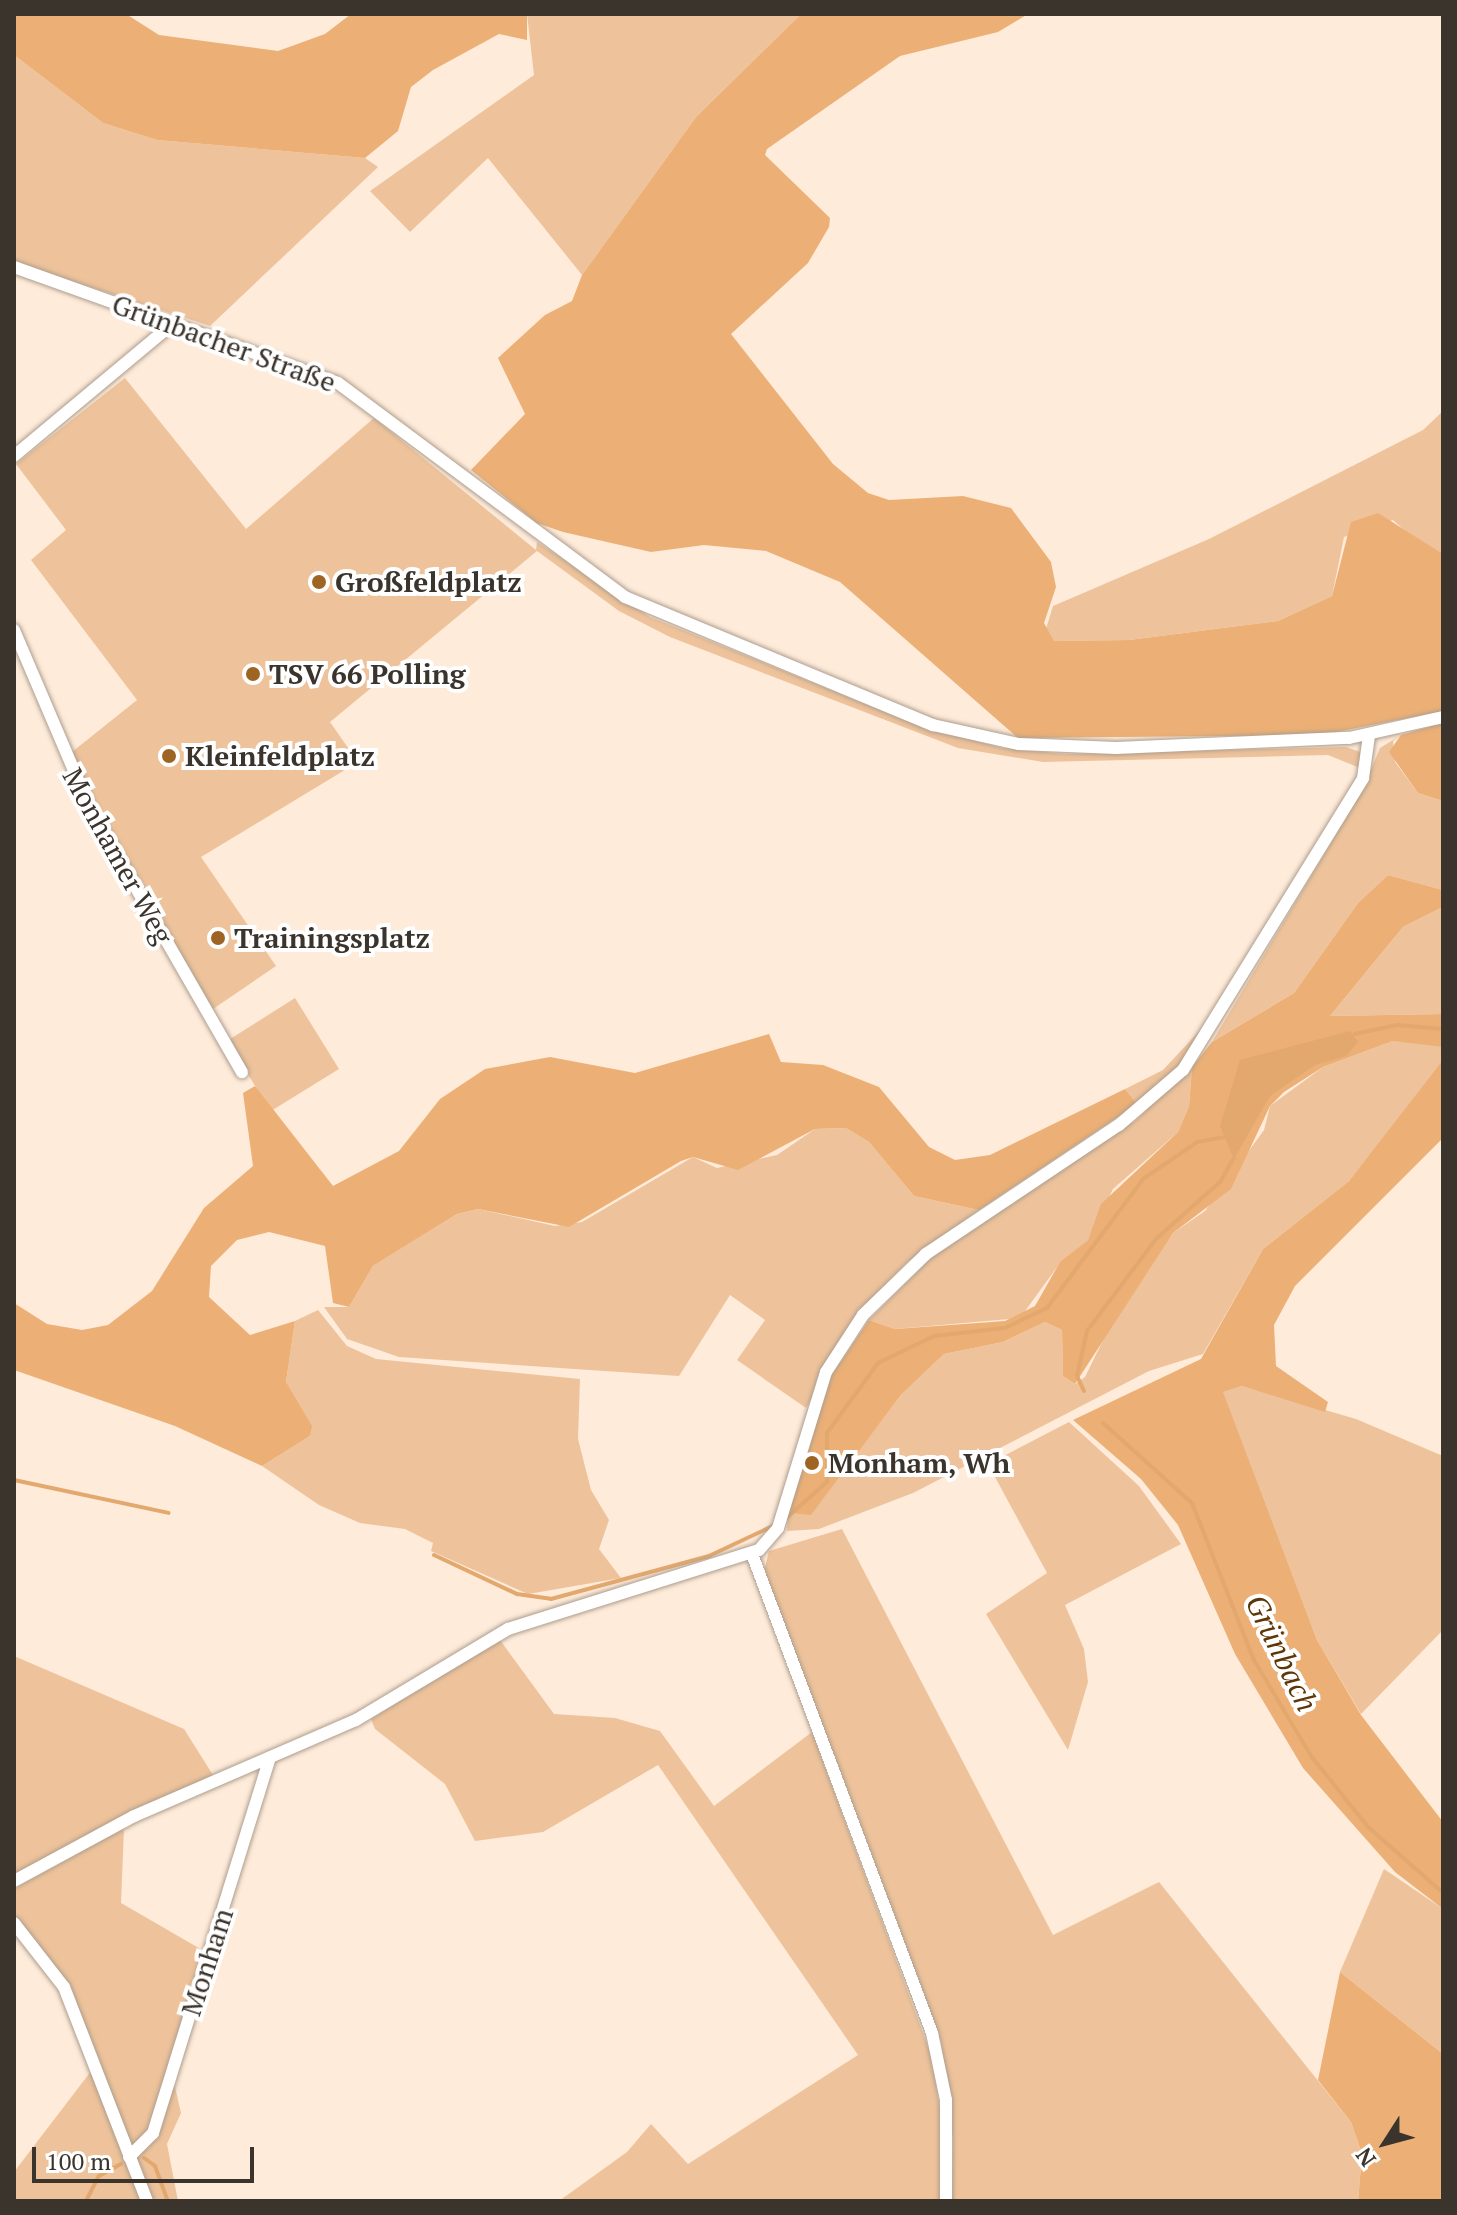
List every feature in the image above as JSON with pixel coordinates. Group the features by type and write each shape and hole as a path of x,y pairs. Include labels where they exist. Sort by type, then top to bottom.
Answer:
{"street":[{"name":"Grünbacher Straße","path":"14,267 175,322 338,383 533,533 684,627 962,734 1055,749 1369,736 1443,717"},
{"path":"14,456 175,322"},
{"name":"Monhamer Weg","path":"14,630 90,808 242,1072"},
{"path":"14,1881 134,1816 356,1720 525,1622 752,1554 778,1528 815,1399 863,1315 926,1254 1119,1125 1183,1070 1363,778 1369,736"},
{"path":"752,1554 932,2033 946,2100 946,2201"},
{"name":"Monham","path":"129,2157 153,2133 270,1758"},
{"path":"14,1923 64,1987 147,2201"}],"shaded area":[{"path":"14,14 126,14 159,35 278,51 325,34 351,14 527,14 527,40 499,34 433,70 411,87 398,131 365,158 157,140 103,123 14,55"},
{"path":"527,14 801,14 696,117 582,275 488,158 410,232 370,191 534,75"},
{"path":"801,14 1028,14 998,32 900,56 767,149 765,155 830,218 829,227 808,263 731,334 833,464 868,493 889,500 963,496 1011,508 1051,562 1056,587 1044,623 1054,641 1129,640 1278,621 1332,596 1351,522 1378,513 1443,554 1443,711 1321,735 1018,738 840,582 766,551 704,545 651,552 563,532 537,523 471,470 525,414 498,358 545,315 572,301 582,275 696,117"},
{"path":"14,55 103,123 157,140 365,158 378,167 210,326 14,262"},
{"name":"TSV 66 Polling","path":"125,378 246,529 374,418 536,550 537,542 650,617 922,727 1002,748 1065,754 1346,747 1363,753 1360,768 1328,755 1043,762 958,748 670,637 619,611 537,551 330,722 358,762 201,857 276,966 213,1009 67,756 137,700 31,560 66,530 16,464"},
{"path":"1443,411 1443,554 1427,550 1393,520 1344,537 1332,596 1278,621 1129,640 1054,641 1045,632 1053,606 1209,539 1423,430"},
{"path":"1443,723 1443,801 1418,793 1389,752 1401,735"},
{"path":"1401,735 1393,741 1395,762 1418,793 1443,801 1443,890 1388,875 1358,903 1294,993 1212,1042 1362,791 1380,748"},
{"path":"1388,875 1443,890 1443,907 1403,927 1330,1016 1443,1014 1443,1047 1393,1041 1323,1067 1284,1092 1270,1106 1231,1189 1173,1233 1075,1384 1063,1376 1062,1330 1045,1322 1003,1342 944,1354 901,1395 811,1515 788,1513 829,1379 869,1320 895,1329 1005,1321 1035,1306 1060,1262 1088,1240 1101,1204 1178,1132 1189,1106 1192,1067 1212,1042 1294,993 1358,903"},
{"path":"1443,907 1443,1014 1330,1016 1403,927"},
{"path":"295,998 339,1069 271,1111 227,1041"},
{"path":"1218,1011 1176,1070 1137,1104 1125,1089 1163,1070"},
{"path":"1350,1031 1358,1042 1346,1056 1315,1065 1270,1096 1234,1159 1220,1126 1240,1060"},
{"path":"769,1034 781,1062 823,1065 879,1087 929,1147 955,1160 990,1155 1125,1089 1137,1104 979,1210 914,1196 869,1142 846,1128 815,1129 738,1170 693,1157 681,1161 569,1227 478,1209 457,1214 373,1266 349,1307 333,1303 325,1246 269,1232 237,1240 211,1266 209,1297 250,1335 295,1321 286,1382 312,1426 310,1436 262,1466 175,1426 14,1370 14,1303 47,1324 82,1330 108,1325 152,1291 204,1208 253,1166 243,1093 255,1086 333,1186 399,1151 440,1099 485,1069 550,1057 635,1073"},
{"path":"1393,1041 1441,1043 1441,1066 1349,1181 1263,1249 1203,1354 1149,1371 913,1493 819,1529 787,1531 788,1513 811,1514 901,1395 944,1354 1003,1342 1045,1322 1062,1330 1063,1376 1075,1384 1085,1377 1115,1316 1173,1233 1205,1211 1264,1130 1270,1106 1323,1067"},
{"path":"1443,1060 1443,1138 1295,1286 1274,1325 1276,1366 1328,1402 1325,1412 1242,1386 1223,1392 1317,1640 1361,1715 1443,1822 1443,1909 1395,1872 1303,1768 1235,1654 1178,1525 1141,1479 1073,1420 1201,1359 1263,1249 1349,1181"},
{"path":"1192,1067 1189,1106 1178,1132 1113,1189 1088,1240 1060,1263 1020,1318 895,1329 869,1320 937,1252 1135,1121"},
{"path":"846,1128 869,1142 914,1196 979,1210 907,1262 865,1305 806,1408 737,1360 765,1320 730,1295 679,1376 399,1357 347,1339 324,1307 349,1307 373,1266 457,1214 478,1209 555,1226 582,1222 693,1157 717,1168 777,1155 815,1129"},
{"path":"318,1310 347,1346 376,1359 580,1379 578,1439 591,1490 609,1520 599,1549 621,1578 528,1594 431,1551 433,1543 405,1529 360,1523 319,1505 262,1466 310,1436 286,1382 295,1321"},
{"path":"1242,1386 1356,1419 1443,1456 1443,1630 1361,1714 1317,1640 1222,1392"},
{"path":"1069,1422 1139,1486 1181,1544 1065,1605 1084,1649 1088,1682 1068,1750 986,1614 1047,1573 988,1464"},
{"path":"842,1529 1053,1935 1159,1882 1351,2122 1362,2154 1358,2201 952,2201 953,2139 941,2042 763,1575 769,1551"},
{"path":"500,1640 554,1714 615,1718 660,1731 714,1806 812,1732 931,2055 943,2128 940,2201 559,2201 627,2152 651,2124 688,2164 858,2055 658,1765 543,1832 475,1841 445,1784 375,1729 371,1719"},
{"path":"14,1656 184,1729 213,1775 14,1876"},
{"path":"124,1828 121,1903 204,1951 173,2078 181,2113 167,2144 178,2201 14,2201 14,2172 95,2066 69,1990 14,1918 14,1889"},
{"path":"1384,1869 1443,1909 1443,2054 1340,1972"},
{"path":"1340,1972 1443,2054 1443,2201 1358,2201 1362,2154 1351,2122 1318,2080"}],"waterway":[{"name":"Grünbach","path":"1355,1034 1397,1025 1443,1029"},
{"path":"783,1521 827,1482 827,1433 878,1363 934,1336 1005,1328 1047,1308 1143,1179 1197,1142 1225,1137"},
{"name":"Grünbach","path":"1084,1391 1077,1376 1087,1331 1156,1239 1220,1182 1234,1158"},
{"name":"Grünbach","path":"1103,1423 1192,1503 1254,1660 1311,1756 1368,1827 1443,1893"},
{"path":"14,1480 169,1513"},
{"path":"434,1555 517,1594 551,1599 709,1556 775,1525"},
{"name":"Grünbach","path":"144,2158 155,2166 168,2201"},
{"name":"Grünbach","path":"86,2201 99,2176 121,2164"}],"place":[{"name":"Großfeldplatz","path":"319,582"},
{"name":"TSV 66 Polling","path":"253,674"},
{"name":"Kleinfeldplatz","path":"169,756"},
{"name":"Trainingsplatz","path":"218,938"},
{"name":"Monham, Wh","path":"812,1463"}]}
